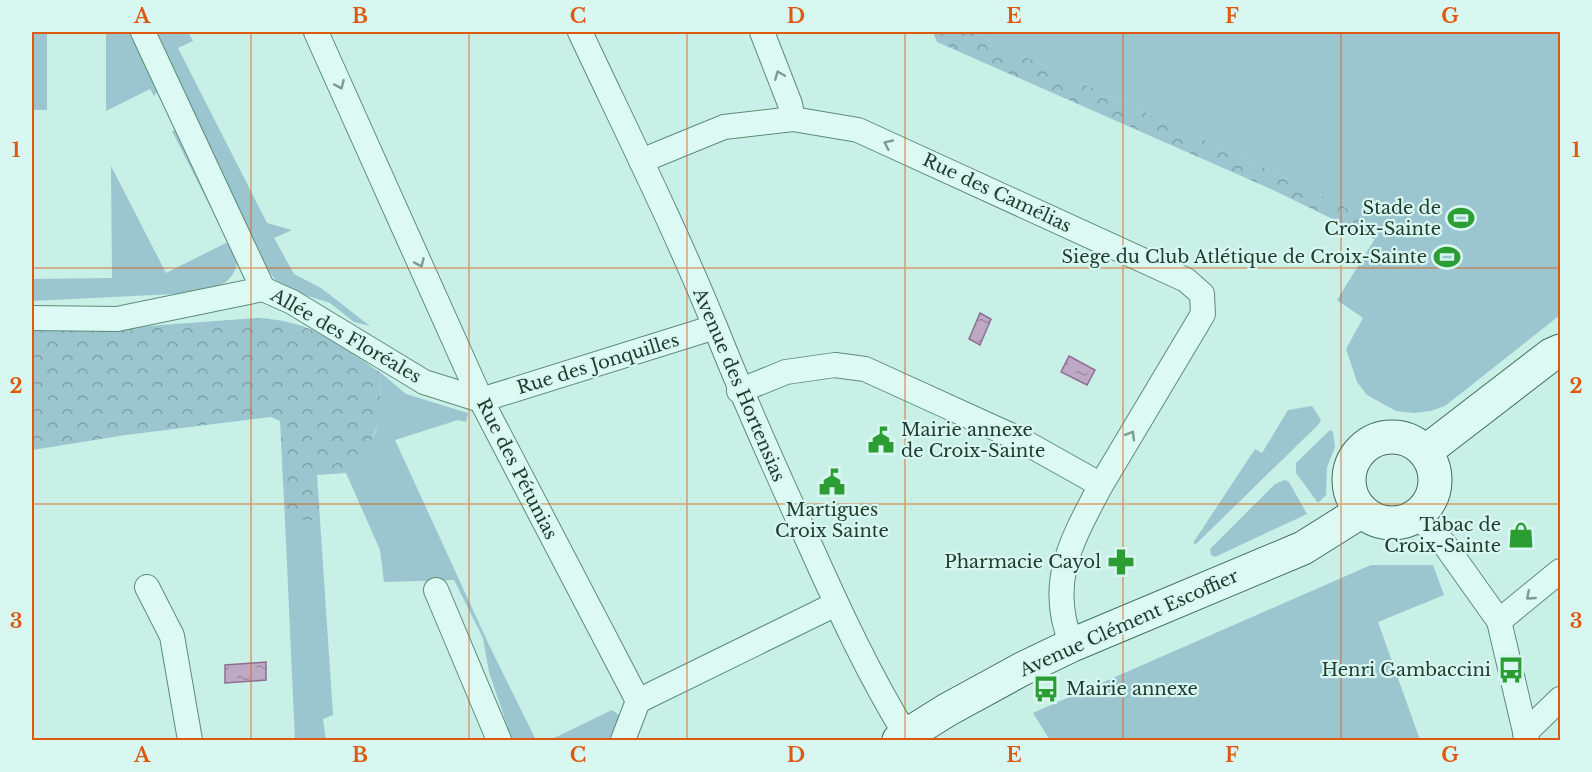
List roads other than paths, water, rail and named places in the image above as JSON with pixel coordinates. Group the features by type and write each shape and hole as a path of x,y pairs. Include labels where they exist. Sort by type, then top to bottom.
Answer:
{"main road":[{"path":"1425,452 1551,355 1560,351"},
{"path":"1390,437 1403,438 1425,452 1433,471 1433,492 1427,505 1417,515 1404,521 1389,522 1375,519 1362,512 1353,500 1349,485 1350,470 1355,456 1370,442 1390,437"},
{"name":"Avenue Clément Escoffier","path":"903,738 947,710 1072,645 1303,548 1362,512"}],"street":[{"path":"143,32 263,289"},
{"name":"Rue des Pétunias","path":"316,32 481,400 639,701"},
{"name":"Avenue des Hortensias","path":"580,32 641,161 715,327 739,391 836,604 903,738"},
{"path":"762,32 790,104 793,118"},
{"name":"Rue des Camélias","path":"641,161 724,127 793,118 858,130 1186,280 1202,294 1203,314 1101,485 1072,540 1059,596 1064,626 1072,645"},
{"name":"Allée des Floréales","path":"32,318 117,320 263,289 292,302 424,382 481,400"},
{"name":"Rue des Jonquilles","path":"481,400 715,327"},
{"path":"739,391 786,372 835,364 865,369 1021,440 1101,485"},
{"path":"1417,515 1445,545 1499,621 1526,737"},
{"path":"1499,621 1560,571"},
{"path":"147,587 172,636 190,741"},
{"path":"436,590 499,741"},
{"path":"623,741 639,701 836,604"},
{"path":"1526,737 1560,699"}],"water":[{"path":"980,313 991,319 980,345 969,339"},
{"path":"1069,356 1095,370 1087,385 1061,372"},
{"path":"266,662 266,680 225,683 225,665"}],"place":[{"name":"Stade de Croix-Sainte","path":"1461,218"},
{"name":"Siege du Club Atlétique de Croix-Sainte","path":"1447,257"},
{"name":"Mairie annexe de Croix-Sainte","path":"881,440"},
{"name":"Martigues Croix Sainte","path":"832,482"},
{"name":"Tabac de Croix-Sainte","path":"1521,535"},
{"name":"Pharmacie Cayol","path":"1121,562"},
{"name":"Henri Gambaccini","path":"1511,670"},
{"name":"Mairie annexe","path":"1046,689"}]}
